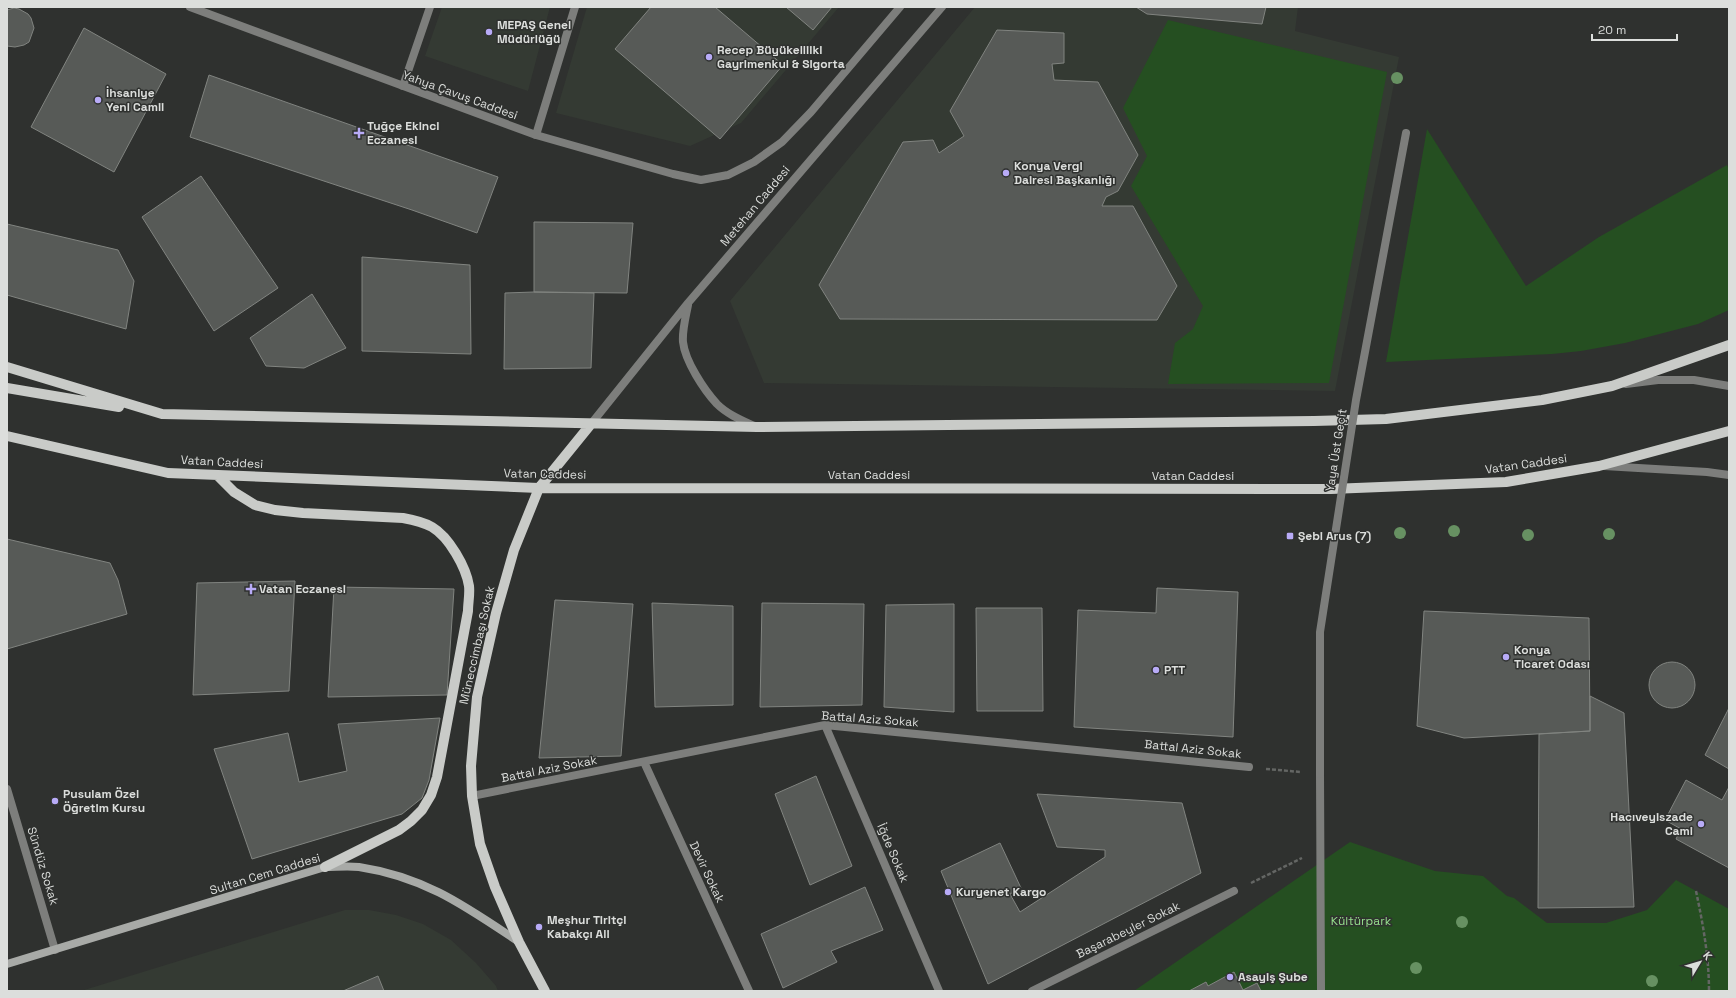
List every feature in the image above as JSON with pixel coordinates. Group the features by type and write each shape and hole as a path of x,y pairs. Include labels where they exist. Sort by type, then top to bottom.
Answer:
{"main road":[{"path":"7,388 162,414 757,427 1314,421 1386,419 1542,400 1612,386 1729,345"},
{"path":"7,367 162,414"},
{"name":"Müneccimbaşı Sokak","path":"545,991 519,942 495,886 480,844 472,796 472,766 477,697 496,613 514,550 539,488 591,424"},
{"name":"Vatan Caddesi","path":"7,436 168,472 539,488 1331,489 1506,482 1599,466 1729,431"},
{"path":"216,475 234,492 254,505 275,510 303,513 403,518 419,521 434,528 456,553 464,569 469,587 468,611 437,777 431,795 422,810 411,821 398,830 325,867"},
{"name":"Sultan Cem Caddesi","path":"7,964 325,867 357,867 382,871 432,887 452,898 519,942"}],"street":[{"name":"Yahya Çavuş Caddesi","path":"190,7 536,136 673,174 702,180 728,175"},
{"path":"403,86 430,7"},
{"path":"536,136 575,7"},
{"name":"Metehan Caddesi","path":"728,175 754,162 782,142 811,112 900,7"},
{"name":"Metehan Caddesi","path":"591,424 688,303 942,7"},
{"name":"Yaya Üst Geçit","path":"1321,991 1320,632 1356,400 1406,133"},
{"path":"688,303 683,342 690,363 702,384 718,404 734,416 757,427"},
{"path":"1612,386 1658,380 1694,380 1729,386"},
{"path":"1599,466 1707,472 1729,475"},
{"name":"Battal Aziz Sokak","path":"472,796 824,725 1249,767"},
{"name":"İğde Sokak","path":"824,725 939,991"},
{"name":"Devir Sokak","path":"644,762 749,991"},
{"name":"Sündüz Sokak","path":"7,789 55,950"},
{"name":"Başarabeyler Sokak","path":"1032,991 1234,891"}],"path":[{"path":"1249,767 1320,774"},
{"path":"1234,891 1320,848"},
{"path":"1696,891 1704,929 1709,971 1709,991"}],"shaded area":[{"name":"MEPAŞ Genel Müdürlüğü","path":"442,7 550,7 528,91 425,56"},
{"path":"587,7 839,7 741,123 690,146 556,113"},
{"path":"975,7 1298,7 1295,31 1399,57 1335,391 764,383 730,301"},
{"path":"345,910 369,910 396,915 423,924 451,940 476,963 496,986 498,991 81,991"}],"green space":[{"path":"1168,20 1387,72 1329,383 1168,384 1175,343 1193,329 1203,306 1131,186 1147,156 1123,108"},
{"path":"1427,129 1526,286 1599,237 1727,165 1729,170 1729,310 1698,324 1625,343 1581,351 1552,354 1386,362"},
{"name":"Kültürpark","path":"1350,842 1435,871 1483,876 1507,896 1514,898 1547,923 1606,923 1647,910 1676,880 1729,909 1729,991 1134,991"}],"building":[{"path":"651,7 715,7 783,65 720,139 615,49"},
{"path":"786,7 832,7 813,30"},
{"path":"1136,7 1266,7 1262,24 1147,14"},
{"path":"14,8 28,14 34,28 29,42 15,47 7,46 7,10"},
{"name":"İhsaniye Yeni Camii","path":"84,28 166,74 114,172 31,127"},
{"name":"Konya Vergi Dairesi Başkanlığı","path":"997,30 1064,33 1064,63 1052,64 1054,80 1098,82 1138,155 1118,191 1106,197 1102,206 1133,206 1177,286 1157,320 840,319 819,285 903,142 933,140 939,153 964,136 950,111"},
{"path":"209,75 498,177 477,233 190,137"},
{"path":"201,176 278,288 214,331 142,217"},
{"path":"534,222 633,223 627,293 534,292"},
{"path":"7,224 118,250 134,281 126,329 7,295"},
{"path":"362,257 470,265 471,354 362,351"},
{"path":"505,293 594,293 591,368 504,369"},
{"path":"312,294 346,348 304,368 266,366 250,338"},
{"path":"7,539 110,563 118,580 127,614 7,649"},
{"path":"295,581 289,691 193,695 197,583"},
{"path":"334,587 454,589 447,695 328,697"},
{"name":"PTT","path":"1157,588 1238,592 1233,737 1074,727 1078,610 1156,613"},
{"path":"555,600 633,604 621,756 539,758"},
{"path":"652,603 733,606 733,705 655,707"},
{"path":"762,603 864,604 862,705 760,707"},
{"path":"954,604 954,712 884,707 886,605"},
{"path":"976,608 1042,608 1043,711 977,711"},
{"name":"Konya Ticaret Odası","path":"1424,611 1589,618 1590,731 1464,738 1417,726"},
{"path":"1677,662 1681,663 1691,672 1694,676 1694,694 1685,704 1677,708 1667,708 1659,704 1650,694 1649,680 1653,672 1663,663"},
{"path":"1590,696 1624,713 1634,907 1538,908 1539,734 1590,731"},
{"path":"1729,708 1729,769 1705,755"},
{"path":"440,718 429,780 422,798 402,814 252,859 214,749 288,733 299,782 347,771 338,724"},
{"path":"816,776 852,866 810,885 775,794"},
{"name":"Hacıveyiszade Cami","path":"1686,780 1722,800 1729,787 1729,868 1676,839 1681,829 1665,820"},
{"path":"1037,794 1182,803 1201,873 988,984 941,871 1000,843 1021,888 1010,894 1020,912 1105,857 1105,850 1057,847"},
{"path":"865,887 883,930 831,951 837,962 783,988 761,934"},
{"name":"Asayiş Şube","path":"1234,972 1243,990 1257,983 1261,991 1189,991 1206,982 1208,986"},
{"path":"378,976 384,991 343,991"}],"place":[{"name":"MEPAŞ Genel Müdürlüğü","path":"489,32"},
{"name":"Recep Büyükelliiki Gayrimenkul & Sigorta","path":"709,57"},
{"name":"İhsaniye Yeni Camii","path":"98,100"},
{"name":"Tuğçe Ekinci Eczanesi","path":"359,133"},
{"name":"Konya Vergi Dairesi Başkanlığı","path":"1006,173"},
{"name":"Şebi Arus (7)","path":"1290,536"},
{"name":"Vatan Eczanesi","path":"251,589"},
{"name":"Konya Ticaret Odası","path":"1506,657"},
{"name":"PTT","path":"1156,670"},
{"name":"Pusulam Özel Öğretim Kursu","path":"55,801"},
{"name":"Hacıveyiszade Cami","path":"1701,824"},
{"name":"Kuryenet Kargo","path":"948,892"},
{"name":"Meşhur Tiritçi Kabakçı Ali","path":"539,927"},
{"name":"Asayiş Şube","path":"1230,977"}]}
